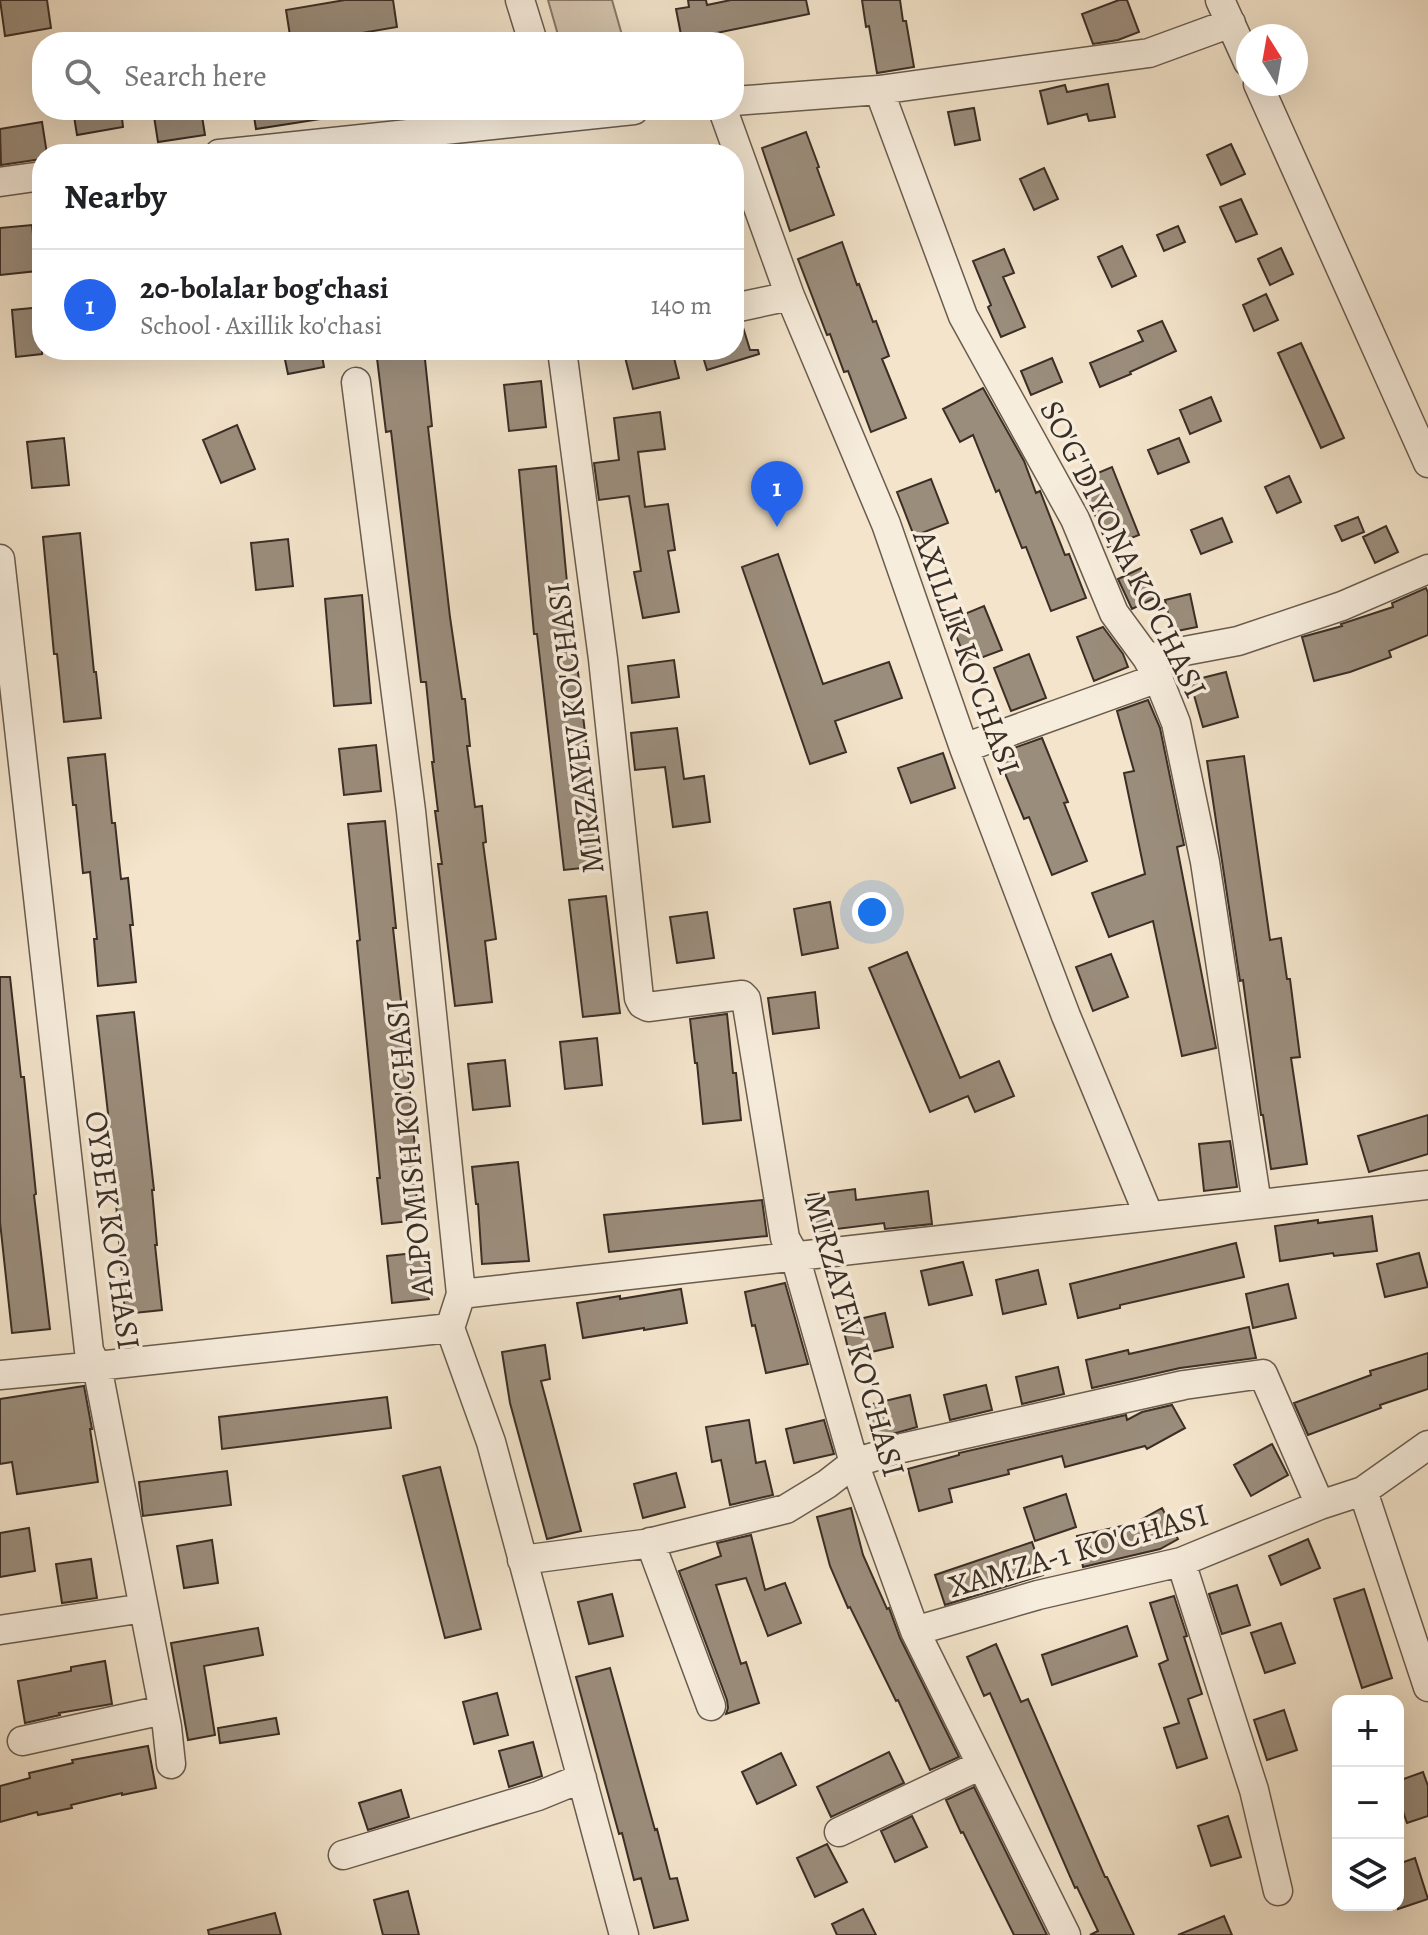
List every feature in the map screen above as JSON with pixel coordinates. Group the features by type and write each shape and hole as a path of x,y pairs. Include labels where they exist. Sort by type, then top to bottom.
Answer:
{"street":[{"path":"520,0 530,32"},
{"path":"744,100 879,90 1149,53 1225,12 1236,36"},
{"name":"SO'G'DIYONA KO'CHASI","path":"879,90 963,316 1075,519 1114,613 1153,668 1176,723 1205,862 1257,1204"},
{"path":"1263,96 1428,463"},
{"path":"303,144 505,120"},
{"name":"AXILLIK KO'CHASI","path":"727,120 735,144"},
{"name":"AXILLIK KO'CHASI","path":"744,168 790,296 886,524 964,748 1066,1016 1149,1216"},
{"path":"0,182 32,177"},
{"path":"744,306 790,296"},
{"name":"MIRZAYEV KO'CHASI","path":"563,360 603,659 639,998 648,1007 745,997 785,1238 795,1256 854,1463 915,1631 1066,1935"},
{"name":"ALPOMISH KO'CHASI","path":"356,382 411,811 461,1294 450,1328 491,1442 624,1935"},
{"name":"OYBEK KO'CHASI","path":"0,559 89,1351 97,1366 171,1764"},
{"path":"964,748 1153,668 1342,606 1428,569"},
{"path":"461,1294 1428,1185"},
{"path":"0,1375 450,1328"},
{"path":"522,1560 650,1542 786,1509 854,1463 902,1448 1184,1385 1263,1374 1320,1505"},
{"name":"XAMZA-1 KO'CHASI","path":"915,1631 1038,1595 1181,1562 1320,1505 1363,1491 1428,1445"},
{"path":"1363,1491 1428,1687"},
{"path":"650,1542 711,1706"},
{"path":"1181,1562 1254,1790 1278,1891"},
{"path":"0,1630 144,1608"},
{"path":"22,1741 163,1710"},
{"path":"839,1832 981,1765"},
{"path":"343,1855 538,1796 582,1778"}],"shaded area":[{"path":"548,0 612,0 621,32 557,32"}],"building":[{"path":"0,0 47,0 51,28 5,36"},
{"path":"345,0 393,0 397,27 368,32 289,32 286,10"},
{"path":"688,0 706,0 707,5 731,0 806,0 809,14 721,32 680,32 676,9 689,7"},
{"path":"862,0 900,0 914,67 877,73"},
{"path":"1127,0 1139,32 1118,40 1093,44 1082,14"},
{"path":"1108,84 1115,117 1089,121 1087,114 1048,124 1040,91 1065,85 1067,92"},
{"path":"974,108 980,140 955,145 948,112"},
{"path":"75,120 122,120 123,127 77,135"},
{"path":"155,120 203,120 205,135 158,142"},
{"path":"255,120 314,120 256,129"},
{"path":"42,122 45,144 32,144 32,160 1,165 0,129"},
{"path":"806,132 834,215 790,231 762,148"},
{"path":"1231,144 1245,174 1221,185 1207,155"},
{"path":"1044,168 1058,199 1034,210 1020,179"},
{"path":"1241,199 1257,234 1236,242 1220,207"},
{"path":"32,225 32,272 0,275 0,228"},
{"path":"1178,226 1185,242 1164,251 1157,235"},
{"path":"842,242 857,285 873,322 876,321 889,356 882,359 906,418 871,432 848,371 844,372 830,334 827,335 798,259"},
{"path":"1122,246 1136,276 1112,287 1098,257"},
{"path":"1281,248 1293,274 1270,285 1258,259"},
{"path":"1004,249 1014,273 1003,277 1025,327 1001,337 973,261"},
{"path":"1266,294 1278,320 1254,331 1243,305"},
{"path":"32,308 32,355 16,357 12,310"},
{"path":"1162,321 1176,351 1100,387 1090,363 1143,341 1138,331"},
{"path":"744,330 750,350 758,350 759,354 744,359"},
{"path":"1301,343 1344,438 1321,448 1278,353"},
{"path":"1052,358 1062,382 1031,395 1021,371"},
{"path":"285,360 323,360 324,367 288,374"},
{"path":"377,360 425,360 432,426 428,427 450,617 462,699 465,699 475,807 482,806 486,842 483,843 496,939 485,941 492,1002 455,1006 438,864 442,864 426,682 421,682 391,431 386,432"},
{"path":"626,360 674,360 679,378 633,389"},
{"path":"704,360 740,360 707,370"},
{"path":"541,381 546,427 509,431 504,385"},
{"path":"983,388 1024,461 1036,493 1040,491 1086,598 1051,611 1026,547 1022,548 973,435 960,442 943,409"},
{"path":"1211,397 1221,421 1190,434 1180,410"},
{"path":"660,412 665,449 638,452 645,507 668,504 675,550 668,551 679,612 643,618 634,572 641,571 629,496 599,500 594,463 619,460 614,418"},
{"path":"237,425 255,469 221,483 203,440"},
{"path":"64,438 69,485 32,488 27,442"},
{"path":"1179,438 1189,462 1158,474 1148,450"},
{"path":"556,466 573,646 590,758 601,866 564,870 537,634 534,634 519,470"},
{"path":"1112,467 1139,535 1108,547 1081,480"},
{"path":"1289,476 1301,502 1277,513 1265,487"},
{"path":"931,479 948,523 914,536 897,492"},
{"path":"1358,517 1364,532 1342,541 1335,526"},
{"path":"1222,518 1232,542 1201,554 1191,530"},
{"path":"1386,526 1398,552 1375,563 1363,537"},
{"path":"80,533 101,718 64,722 43,537"},
{"path":"288,539 293,586 256,590 251,543"},
{"path":"778,554 823,684 889,662 902,698 835,721 846,752 810,764 742,567"},
{"path":"1141,568 1155,598 1132,609 1118,579"},
{"path":"1426,588 1428,635 1389,651 1391,657 1314,681 1302,637 1393,607 1392,603"},
{"path":"1190,594 1197,627 1172,632 1165,600"},
{"path":"362,595 371,703 334,706 325,599"},
{"path":"984,606 1002,650 967,663 950,620"},
{"path":"1103,627 1123,654 1128,667 1094,681 1077,637"},
{"path":"1029,654 1046,698 1011,711 994,668"},
{"path":"674,660 679,697 632,703 628,666"},
{"path":"1226,672 1238,717 1203,727 1190,681"},
{"path":"1148,700 1160,728 1184,845 1177,847 1216,1048 1182,1056 1153,921 1109,937 1092,893 1145,874 1124,773 1134,771 1117,711"},
{"path":"677,728 684,779 704,776 710,822 673,827 665,767 635,770 631,733"},
{"path":"1042,738 1068,802 1064,803 1087,861 1052,875 1029,817 1024,819 997,754"},
{"path":"376,745 381,791 344,795 339,749"},
{"path":"943,753 955,788 911,803 898,768"},
{"path":"105,754 121,879 128,878 136,982 98,986 90,872 83,873 68,758"},
{"path":"1244,756 1270,940 1281,938 1287,979 1290,979 1300,1057 1291,1058 1307,1164 1271,1169 1207,761"},
{"path":"385,821 419,1220 382,1224 348,824"},
{"path":"606,896 620,1013 583,1017 569,900"},
{"path":"830,902 838,948 802,955 794,909"},
{"path":"707,912 714,958 677,963 670,917"},
{"path":"907,952 960,1078 999,1061 1014,1096 975,1112 968,1096 930,1112 869,968"},
{"path":"1111,954 1128,997 1093,1011 1076,967"},
{"path":"0,977 10,977 21,1077 24,1077 50,1329 12,1333 0,1222"},
{"path":"815,992 819,1028 773,1034 768,998"},
{"path":"134,1012 154,1190 155,1245 162,1310 125,1314 118,1202 97,1016"},
{"path":"727,1014 741,1120 703,1124 690,1019"},
{"path":"597,1038 602,1085 565,1089 560,1042"},
{"path":"505,1060 510,1106 473,1110 468,1064"},
{"path":"1428,1115 1428,1154 1369,1172 1358,1136"},
{"path":"1230,1141 1237,1187 1204,1191 1199,1144"},
{"path":"518,1162 529,1261 482,1264 472,1167"},
{"path":"855,1189 856,1200 928,1191 932,1224 885,1229 884,1223 813,1232 808,1195"},
{"path":"762,1200 767,1236 609,1252 604,1215"},
{"path":"1372,1216 1377,1251 1334,1256 1333,1253 1280,1261 1275,1226"},
{"path":"1236,1243 1244,1277 1120,1305 1120,1308 1078,1318 1070,1284"},
{"path":"424,1252 429,1299 392,1303 387,1256"},
{"path":"1419,1253 1428,1287 1385,1297 1377,1264"},
{"path":"963,1262 972,1295 929,1305 921,1271"},
{"path":"1038,1270 1046,1304 1003,1314 996,1280"},
{"path":"785,1283 808,1364 766,1373 745,1292"},
{"path":"1288,1284 1296,1318 1253,1328 1246,1294"},
{"path":"681,1289 687,1323 583,1338 577,1303"},
{"path":"885,1313 893,1347 850,1357 842,1323"},
{"path":"1249,1327 1256,1358 1180,1368 1092,1388 1086,1360 1128,1350 1129,1354"},
{"path":"545,1345 550,1379 541,1381 581,1531 547,1539 510,1403 502,1352"},
{"path":"1428,1353 1428,1389 1308,1435 1294,1403 1371,1375 1370,1371"},
{"path":"1058,1367 1064,1394 1022,1404 1016,1377"},
{"path":"986,1385 992,1410 950,1420 944,1395"},
{"path":"84,1386 98,1482 17,1494 12,1462 0,1464 0,1399"},
{"path":"910,1395 917,1427 875,1439 868,1405"},
{"path":"387,1397 391,1428 222,1449 219,1417"},
{"path":"1172,1405 1185,1428 1147,1449 1145,1446 1065,1467 1062,1456 1008,1470 1009,1474 949,1489 952,1502 919,1511 908,1469 959,1453 1126,1415 1127,1420 1142,1412"},
{"path":"749,1420 756,1463 765,1461 773,1495 730,1505 721,1460 712,1462 706,1427"},
{"path":"824,1420 834,1454 794,1463 786,1429"},
{"path":"1272,1444 1288,1475 1251,1496 1234,1465"},
{"path":"440,1467 481,1629 445,1638 403,1476"},
{"path":"227,1471 231,1505 143,1516 139,1482"},
{"path":"676,1473 685,1507 643,1518 634,1484"},
{"path":"1066,1494 1076,1527 1035,1541 1024,1508"},
{"path":"851,1508 863,1555 959,1757 930,1770 830,1566 817,1517"},
{"path":"1162,1508 1178,1539 1160,1549 1083,1567 1077,1536 1135,1523"},
{"path":"29,1528 35,1571 0,1577 0,1533"},
{"path":"751,1535 765,1590 785,1583 801,1623 768,1636 746,1578 716,1585 741,1664 746,1662 759,1703 726,1714 727,1700 679,1571 721,1556 717,1543"},
{"path":"1308,1539 1320,1568 1281,1585 1269,1556"},
{"path":"212,1540 218,1583 184,1588 177,1546"},
{"path":"1032,1542 1043,1575 945,1605 935,1575"},
{"path":"91,1559 97,1598 62,1603 56,1564"},
{"path":"1237,1585 1250,1625 1222,1634 1209,1594"},
{"path":"1364,1589 1392,1678 1362,1688 1334,1599"},
{"path":"612,1594 623,1636 589,1644 578,1602"},
{"path":"1174,1596 1202,1694 1188,1699 1207,1758 1177,1768 1164,1728 1179,1723 1159,1664 1168,1660 1150,1603"},
{"path":"1281,1623 1295,1663 1265,1673 1251,1633"},
{"path":"1127,1626 1137,1656 1052,1685 1042,1655"},
{"path":"258,1628 263,1655 204,1666 215,1735 188,1740 171,1643"},
{"path":"996,1644 1021,1702 1028,1699 1105,1877 1134,1935 1090,1935 1098,1931 1075,1888 990,1693 984,1696 967,1657"},
{"path":"105,1661 112,1704 59,1713 25,1723 18,1681"},
{"path":"610,1668 670,1879 677,1878 688,1920 654,1928 641,1878 634,1880 622,1833 619,1834 576,1677"},
{"path":"497,1693 508,1735 474,1744 463,1702"},
{"path":"1284,1710 1297,1750 1267,1760 1254,1720"},
{"path":"276,1718 279,1734 220,1743 218,1728"},
{"path":"533,1742 542,1776 509,1787 499,1751"},
{"path":"148,1746 156,1788 0,1822 0,1786 30,1778 29,1773 73,1763 72,1760"},
{"path":"889,1752 904,1783 831,1817 817,1787"},
{"path":"781,1753 796,1785 757,1804 742,1772"},
{"path":"1423,1772 1428,1786 1428,1816 1407,1823 1404,1814 1404,1779"},
{"path":"974,1787 1047,1935 1014,1935 961,1833 946,1800"},
{"path":"401,1790 409,1817 368,1830 359,1803"},
{"path":"912,1816 927,1847 895,1862 881,1831"},
{"path":"1228,1816 1241,1857 1211,1866 1198,1826"},
{"path":"827,1844 847,1882 815,1897 797,1858"},
{"path":"1415,1858 1428,1899 1404,1907 1404,1862"},
{"path":"408,1891 419,1935 383,1935 374,1900"},
{"path":"863,1909 876,1935 837,1935 832,1924"},
{"path":"275,1913 281,1935 209,1935 208,1930"},
{"path":"1224,1916 1232,1935 1178,1935"}],"place":[{"name":"20-bolalar bog'chasi","path":"777,527"}]}
